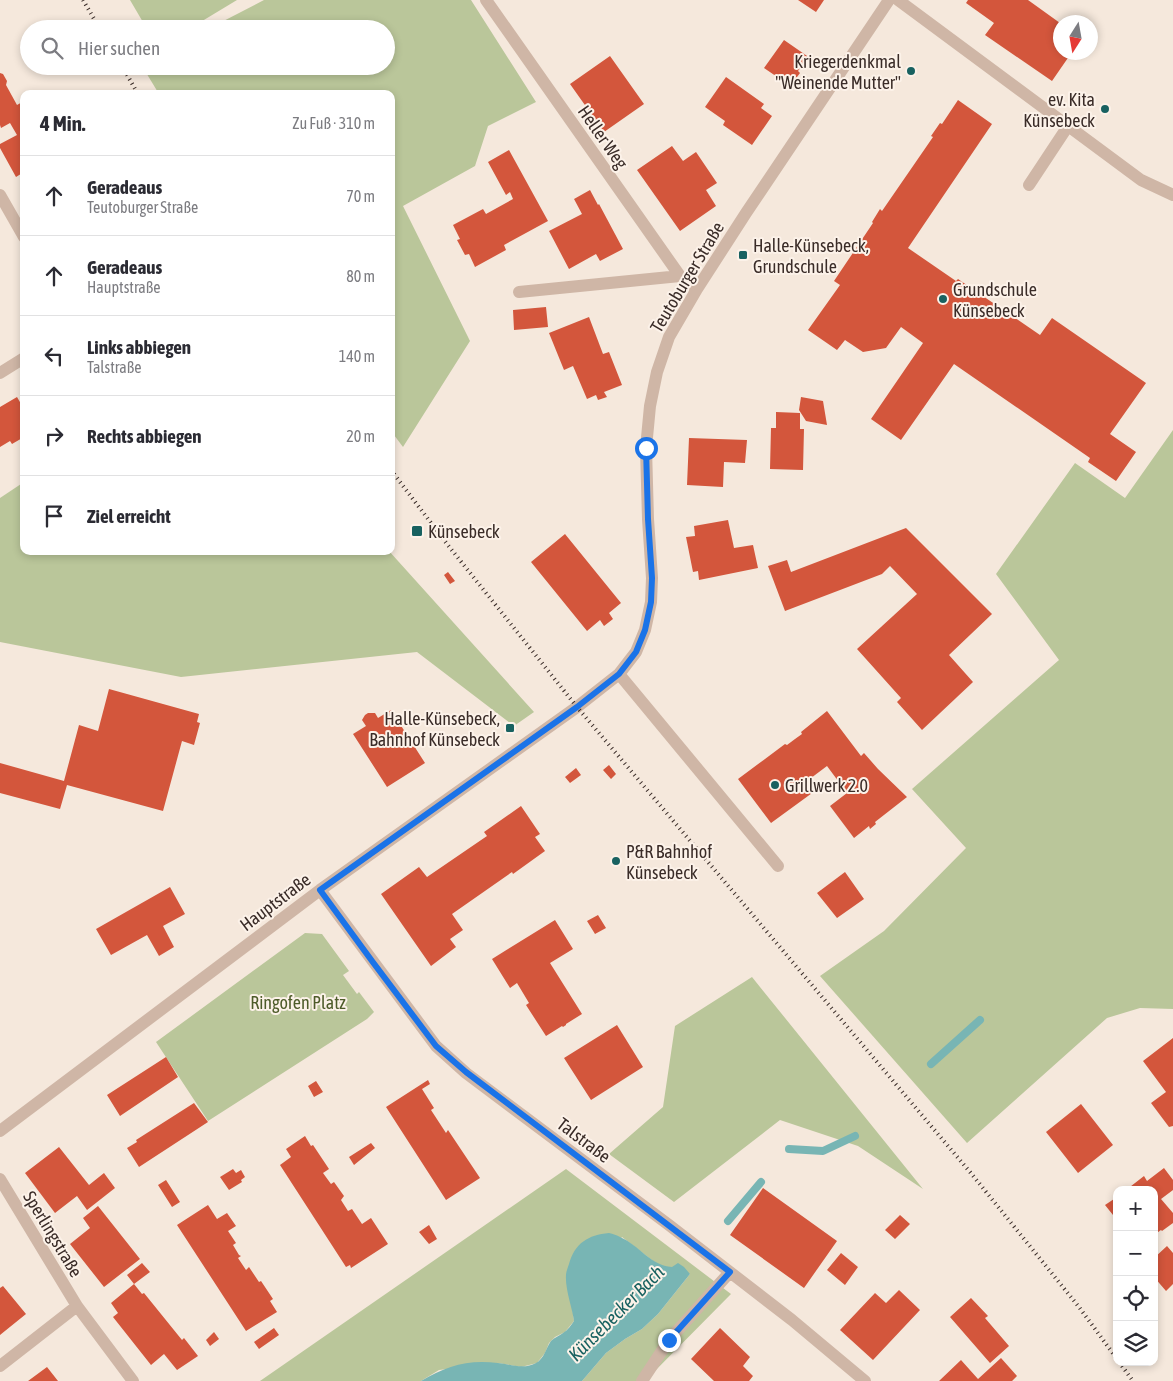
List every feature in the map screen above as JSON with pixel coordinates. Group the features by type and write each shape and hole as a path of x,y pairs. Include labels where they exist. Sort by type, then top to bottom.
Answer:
{"street":[{"name":"Heller Weg","path":"486,0 680,276 698,289"},
{"name":"Teutoburger Straße","path":"577,707 619,674 636,652 645,630 651,602 652,578 646,448 650,406 657,372 669,337 746,213 889,0"},
{"path":"898,0 1141,180 1173,195"},
{"path":"1029,185 1068,126"},
{"path":"0,195 20,230"},
{"path":"519,292 680,276"},
{"path":"0,373 20,360"},
{"path":"619,674 778,866"},
{"name":"Hauptstraße","path":"0,1131 320,890 577,707"},
{"name":"Talstraße","path":"320,890 436,1046 466,1072 792,1320 866,1381"},
{"name":"Sperlingstraße","path":"0,1179 77,1306 133,1381"},
{"path":"642,1381 669,1340 730,1272"},
{"path":"0,1366 77,1306"}],"green space":[{"path":"130,0 237,0 204,20 142,20"},
{"path":"264,0 471,0 536,102 488,126 475,166 403,206 470,341 403,447 395,436 395,90 157,90 147,75 395,75 395,20 225,20"},
{"path":"1173,430 1173,1009 1140,1008 1107,1018 967,1143 820,976 884,931 966,848 912,789 1059,660 996,574 1075,463 1125,498"},
{"path":"20,485 20,555 393,555 534,712 514,726 417,652 181,677 0,642 0,498"},
{"name":"Ringofen Platz","path":"305,933 322,934 349,971 343,975 374,1012 367,1019 208,1121 156,1042"},
{"path":"752,977 923,1189 858,1146 780,1120 674,1202 609,1154 663,1107 675,1026"},
{"path":"566,1169 731,1294 645,1381 582,1381 606,1353 642,1329 658,1314 690,1274 657,1264 622,1237 572,1306 574,1321 565,1332 555,1337 549,1343 545,1353 537,1363 521,1367 498,1363 439,1370 421,1381 260,1381"}],"water":[{"path":"609,1233 627,1241 658,1263 672,1267 678,1263 690,1274 658,1314 642,1329 606,1353 582,1381 421,1381 439,1371 467,1363 487,1362 527,1366 539,1361 551,1341 566,1330 574,1321 566,1275 575,1251 583,1241"}],"building":[{"path":"798,0 824,0 816,12"},
{"path":"968,0 1028,0 1053,18 1053,60 1066,60 1052,81 985,35 994,23 966,3"},
{"path":"784,40 810,58 809,60 807,59 798,71 800,73 789,85 764,68"},
{"path":"610,56 644,104 604,132 570,84"},
{"path":"0,73 3,74 7,81 6,85 17,105 20,103 20,174 16,177 0,148 0,144 17,135 10,123 1,128"},
{"path":"726,77 764,104 761,108 772,116 752,145 723,125 725,121 705,107"},
{"path":"958,100 992,124 908,248 956,281 958,279 1040,335 1052,318 1146,383 1110,434 1136,452 1116,481 1088,462 1090,458 954,364 901,440 871,419 923,343 901,327 886,348 863,352 845,340 837,350 808,330 840,285 834,281 873,223 880,209 882,211 933,137 931,136 940,123 942,124"},
{"path":"672,146 683,161 696,152 717,183 706,190 716,206 680,231 637,170"},
{"path":"509,150 548,221 504,245 506,250 475,267 469,254 465,255 457,240 460,239 453,225 483,209 486,214 513,199 510,192 506,195 488,162"},
{"path":"590,190 623,249 600,261 596,254 569,269 549,231 582,214 574,199"},
{"path":"546,307 548,327 514,330 513,310"},
{"path":"589,317 603,354 609,352 622,385 604,392 607,397 598,400 596,395 587,399 573,366 564,370 549,333"},
{"path":"17,397 20,402 20,439 12,444 10,441 0,447 0,407"},
{"path":"801,397 823,401 827,425 806,421 799,410"},
{"path":"776,412 800,413 800,429 804,429 803,470 770,469 771,428 776,428"},
{"path":"689,438 747,440 745,463 724,462 723,487 687,485"},
{"path":"728,520 734,548 753,545 758,568 699,580 698,571 693,572 686,537 695,536 694,526"},
{"path":"906,528 992,614 949,655 973,682 922,730 897,702 901,698 857,649 917,594 890,566 882,574 785,611 768,566 787,560 791,572"},
{"path":"565,534 621,603 609,613 613,619 604,626 600,620 587,631 531,562"},
{"path":"448,572 455,581 450,584 444,575"},
{"path":"109,689 199,714 197,722 200,723 194,745 182,741 163,811 67,785 60,809 0,793 0,763 64,781 79,725 98,731"},
{"path":"391,710 425,763 387,787 353,734 366,726 362,720 368,713 375,713 378,718"},
{"path":"827,711 861,756 864,753 907,797 875,822 876,824 870,829 869,826 854,838 830,806 847,793 827,766 811,778 819,788 771,823 738,779 785,744 787,745 802,734 801,732"},
{"path":"609,765 616,774 611,779 603,770"},
{"path":"576,768 581,775 570,783 565,777"},
{"path":"521,806 540,834 535,837 545,851 452,914 463,930 450,939 456,947 431,966 381,894 419,867 427,877 487,836 484,832"},
{"path":"845,872 864,899 837,918 817,893"},
{"path":"170,887 185,914 163,926 174,947 159,956 147,935 111,955 96,929"},
{"path":"598,915 606,928 595,934 587,921"},
{"path":"555,920 573,949 550,963 582,1014 546,1036 526,1005 529,1003 517,983 510,988 492,959"},
{"path":"617,1025 643,1067 591,1100 564,1058"},
{"path":"1173,1038 1173,1126 1169,1127 1151,1103 1166,1092 1143,1061"},
{"path":"166,1057 178,1077 120,1116 107,1095"},
{"path":"428,1080 430,1084 422,1089 434,1108 431,1110 446,1133 448,1130 480,1178 446,1200 386,1107"},
{"path":"316,1081 323,1092 314,1097 308,1086"},
{"path":"194,1103 208,1122 139,1167 127,1148 137,1142 136,1140"},
{"path":"1081,1104 1113,1145 1078,1173 1046,1132"},
{"path":"305,1136 329,1169 323,1173 331,1184 334,1182 344,1196 341,1200 348,1211 352,1209 362,1224 371,1218 388,1244 351,1268 350,1265 346,1267 280,1165 291,1157 286,1149"},
{"path":"371,1143 375,1148 354,1165 349,1157"},
{"path":"59,1147 89,1185 104,1173 115,1188 87,1210 77,1196 55,1213 25,1173"},
{"path":"1164,1168 1173,1180 1173,1190 1161,1199 1173,1213 1173,1223 1158,1232 1158,1186 1131,1186 1144,1176 1147,1181"},
{"path":"233,1169 236,1173 241,1170 245,1177 241,1180 242,1182 229,1190 220,1177"},
{"path":"166,1180 180,1202 172,1207 158,1185"},
{"path":"763,1188 837,1241 804,1288 730,1235"},
{"path":"1113,1200 1113,1215 1105,1205"},
{"path":"208,1205 217,1219 227,1213 236,1226 228,1231 236,1243 233,1245 241,1256 238,1258 246,1270 249,1267 259,1282 261,1281 273,1299 270,1301 277,1312 246,1331 177,1225"},
{"path":"98,1206 140,1259 104,1287 70,1244 90,1228 83,1218"},
{"path":"900,1215 910,1224 895,1239 885,1230"},
{"path":"429,1225 437,1239 429,1244 419,1232"},
{"path":"1167,1246 1173,1253 1173,1284 1166,1291 1158,1282 1158,1254"},
{"path":"841,1253 858,1267 845,1285 827,1270"},
{"path":"142,1263 150,1272 134,1284 127,1275"},
{"path":"134,1284 198,1356 177,1370 164,1354 151,1365 113,1317 118,1313 111,1303"},
{"path":"3,1286 26,1314 0,1335 0,1288"},
{"path":"899,1290 920,1310 873,1360 840,1330 875,1293 886,1303"},
{"path":"971,1298 988,1316 985,1318 1009,1346 990,1363 950,1317"},
{"path":"274,1328 279,1335 259,1349 254,1342"},
{"path":"720,1328 750,1357 743,1366 753,1376 749,1381 714,1381 691,1359"},
{"path":"214,1332 219,1339 210,1346 206,1340"},
{"path":"1001,1358 1017,1376 1012,1381 939,1381 961,1360 978,1379"},
{"path":"47,1367 58,1381 28,1381"}],"waterway":[{"name":"Künsebecker Bach","path":"931,1064 980,1020"},
{"name":"Künsebecker Bach","path":"789,1149 823,1151 855,1136"},
{"name":"Künsebecker Bach","path":"728,1221 761,1182"}],"railway":[{"path":"83,0 95,20"},
{"path":"127,75 136,90"},
{"path":"395,475 447,544 577,707 970,1172 1079,1307 1113,1354"},
{"path":"1122,1366 1133,1381"}],"place":[{"name":"Kriegerdenkmal \"Weinende Mutter\"","path":"911,71"},
{"name":"ev. Kita Künsebeck","path":"1105,109"},
{"name":"Halle-Künsebeck, Grundschule","path":"743,255"},
{"name":"Grundschule Künsebeck","path":"943,299"},
{"name":"Künsebeck","path":"417,531"},
{"name":"Halle-Künsebeck, Bahnhof Künsebeck","path":"510,728"},
{"name":"Grillwerk 2.0","path":"775,785"},
{"name":"P&R Bahnhof Künsebeck","path":"616,861"}],"route":[{"path":"646,448 652,578 651,602 645,630 636,652 619,674 577,707 320,890 436,1046 466,1072 730,1272 669,1340"}]}
